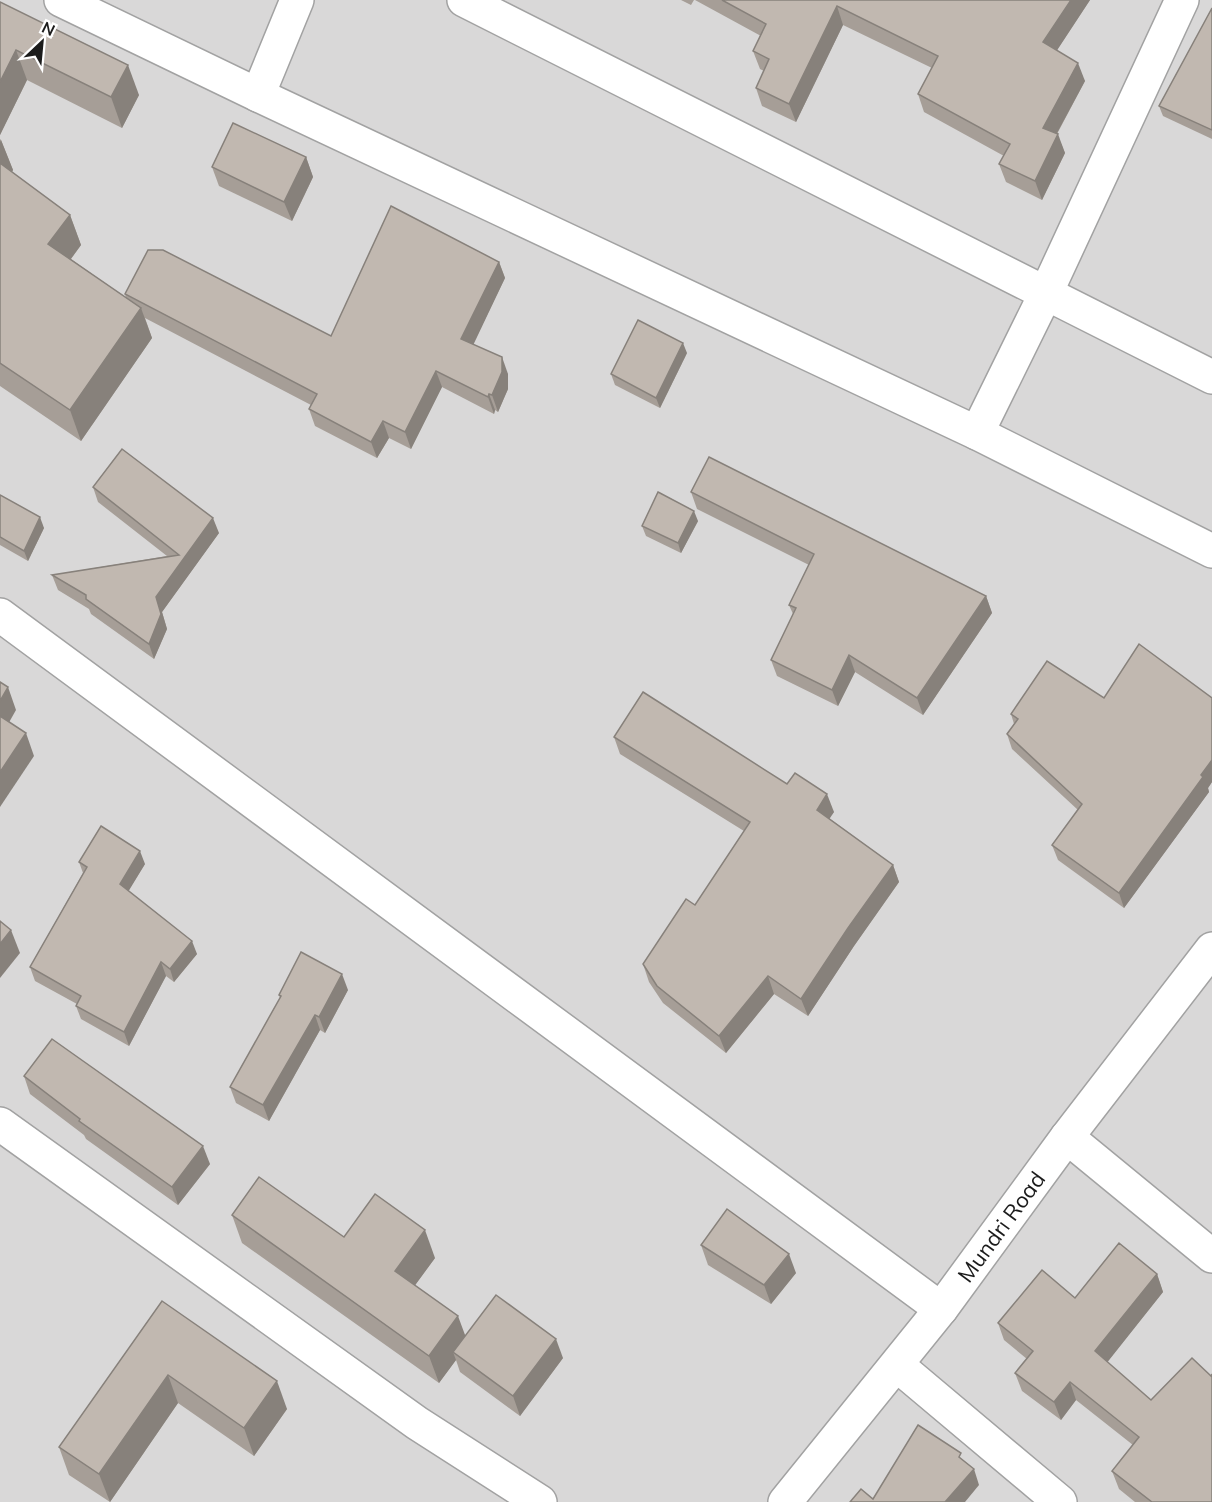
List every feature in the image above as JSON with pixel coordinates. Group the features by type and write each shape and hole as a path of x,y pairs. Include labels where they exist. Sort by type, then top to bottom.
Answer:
{"street":[{"path":"61,0 977,433 1212,552"},
{"path":"258,95 297,0"},
{"path":"464,0 1045,295 1212,377"},
{"path":"977,433 1045,295 1182,0"},
{"path":"0,615 941,1309"},
{"name":"Mundri Road","path":"785,1502 941,1309 1067,1137 1212,949"},
{"path":"0,1124 417,1423 540,1502"},
{"path":"1067,1137 1212,1256"},
{"path":"897,1365 1060,1502"}],"shaded area":[{"path":"0,0 1212,0 1212,1502 0,1502"}],"building":[{"path":"722,0 1071,0 1043,42 1078,63 1043,128 1058,134 1035,181 999,164 1010,144 918,94 938,56 837,6 789,104 756,88 769,59 753,51 766,24"},
{"path":"0,2 128,65 111,97 16,50 0,82"},
{"path":"1212,8 1212,130 1159,106"},
{"path":"233,123 306,157 284,202 212,167"},
{"path":"0,163 70,215 48,244 141,308 70,410 0,363"},
{"path":"391,206 499,262 461,339 502,357 502,372 492,395 489,394 488,397 436,371 405,432 383,421 371,442 309,409 317,394 125,294 148,250 163,250 331,336"},
{"path":"638,320 683,343 656,398 611,374"},
{"path":"122,449 213,518 156,597 161,614 149,644 86,599 86,595 52,575 179,555 93,487"},
{"path":"709,457 986,596 917,698 849,655 832,690 771,660 796,608 789,605 814,554 691,492"},
{"path":"658,492 694,511 678,543 642,526"},
{"path":"0,495 40,517 24,551 0,537"},
{"path":"1139,644 1212,698 1212,760 1201,775 1203,777 1119,893 1052,845 1082,804 1007,734 1018,719 1011,714 1047,661 1104,698"},
{"path":"0,682 8,687 0,701"},
{"path":"643,692 787,784 795,773 827,794 817,810 893,865 801,999 768,976 719,1036 657,986 643,964 686,899 695,905 750,822 614,737"},
{"path":"0,716 26,733 0,772"},
{"path":"101,826 140,851 120,884 192,941 170,969 161,962 124,1032 76,1006 81,996 30,967 87,867 79,862"},
{"path":"0,921 11,930 0,944"},
{"path":"301,952 342,974 319,1017 315,1015 263,1105 230,1087 281,996 279,995"},
{"path":"52,1039 203,1146 172,1187 79,1121 80,1119 24,1076"},
{"path":"259,1177 344,1237 375,1194 425,1230 395,1271 458,1316 429,1356 232,1215"},
{"path":"727,1209 789,1254 764,1285 701,1245"},
{"path":"1119,1243 1157,1274 1095,1351 1151,1400 1192,1358 1211,1376 1212,1374 1212,1502 1152,1502 1112,1471 1139,1437 1070,1382 1054,1402 1015,1373 1033,1351 998,1323 1042,1270 1075,1298"},
{"path":"496,1295 556,1339 513,1396 453,1352"},
{"path":"162,1301 277,1381 244,1428 168,1375 99,1474 59,1447"},
{"path":"918,1425 961,1453 959,1457 974,1469 945,1502 850,1502 861,1489 873,1499"}]}
